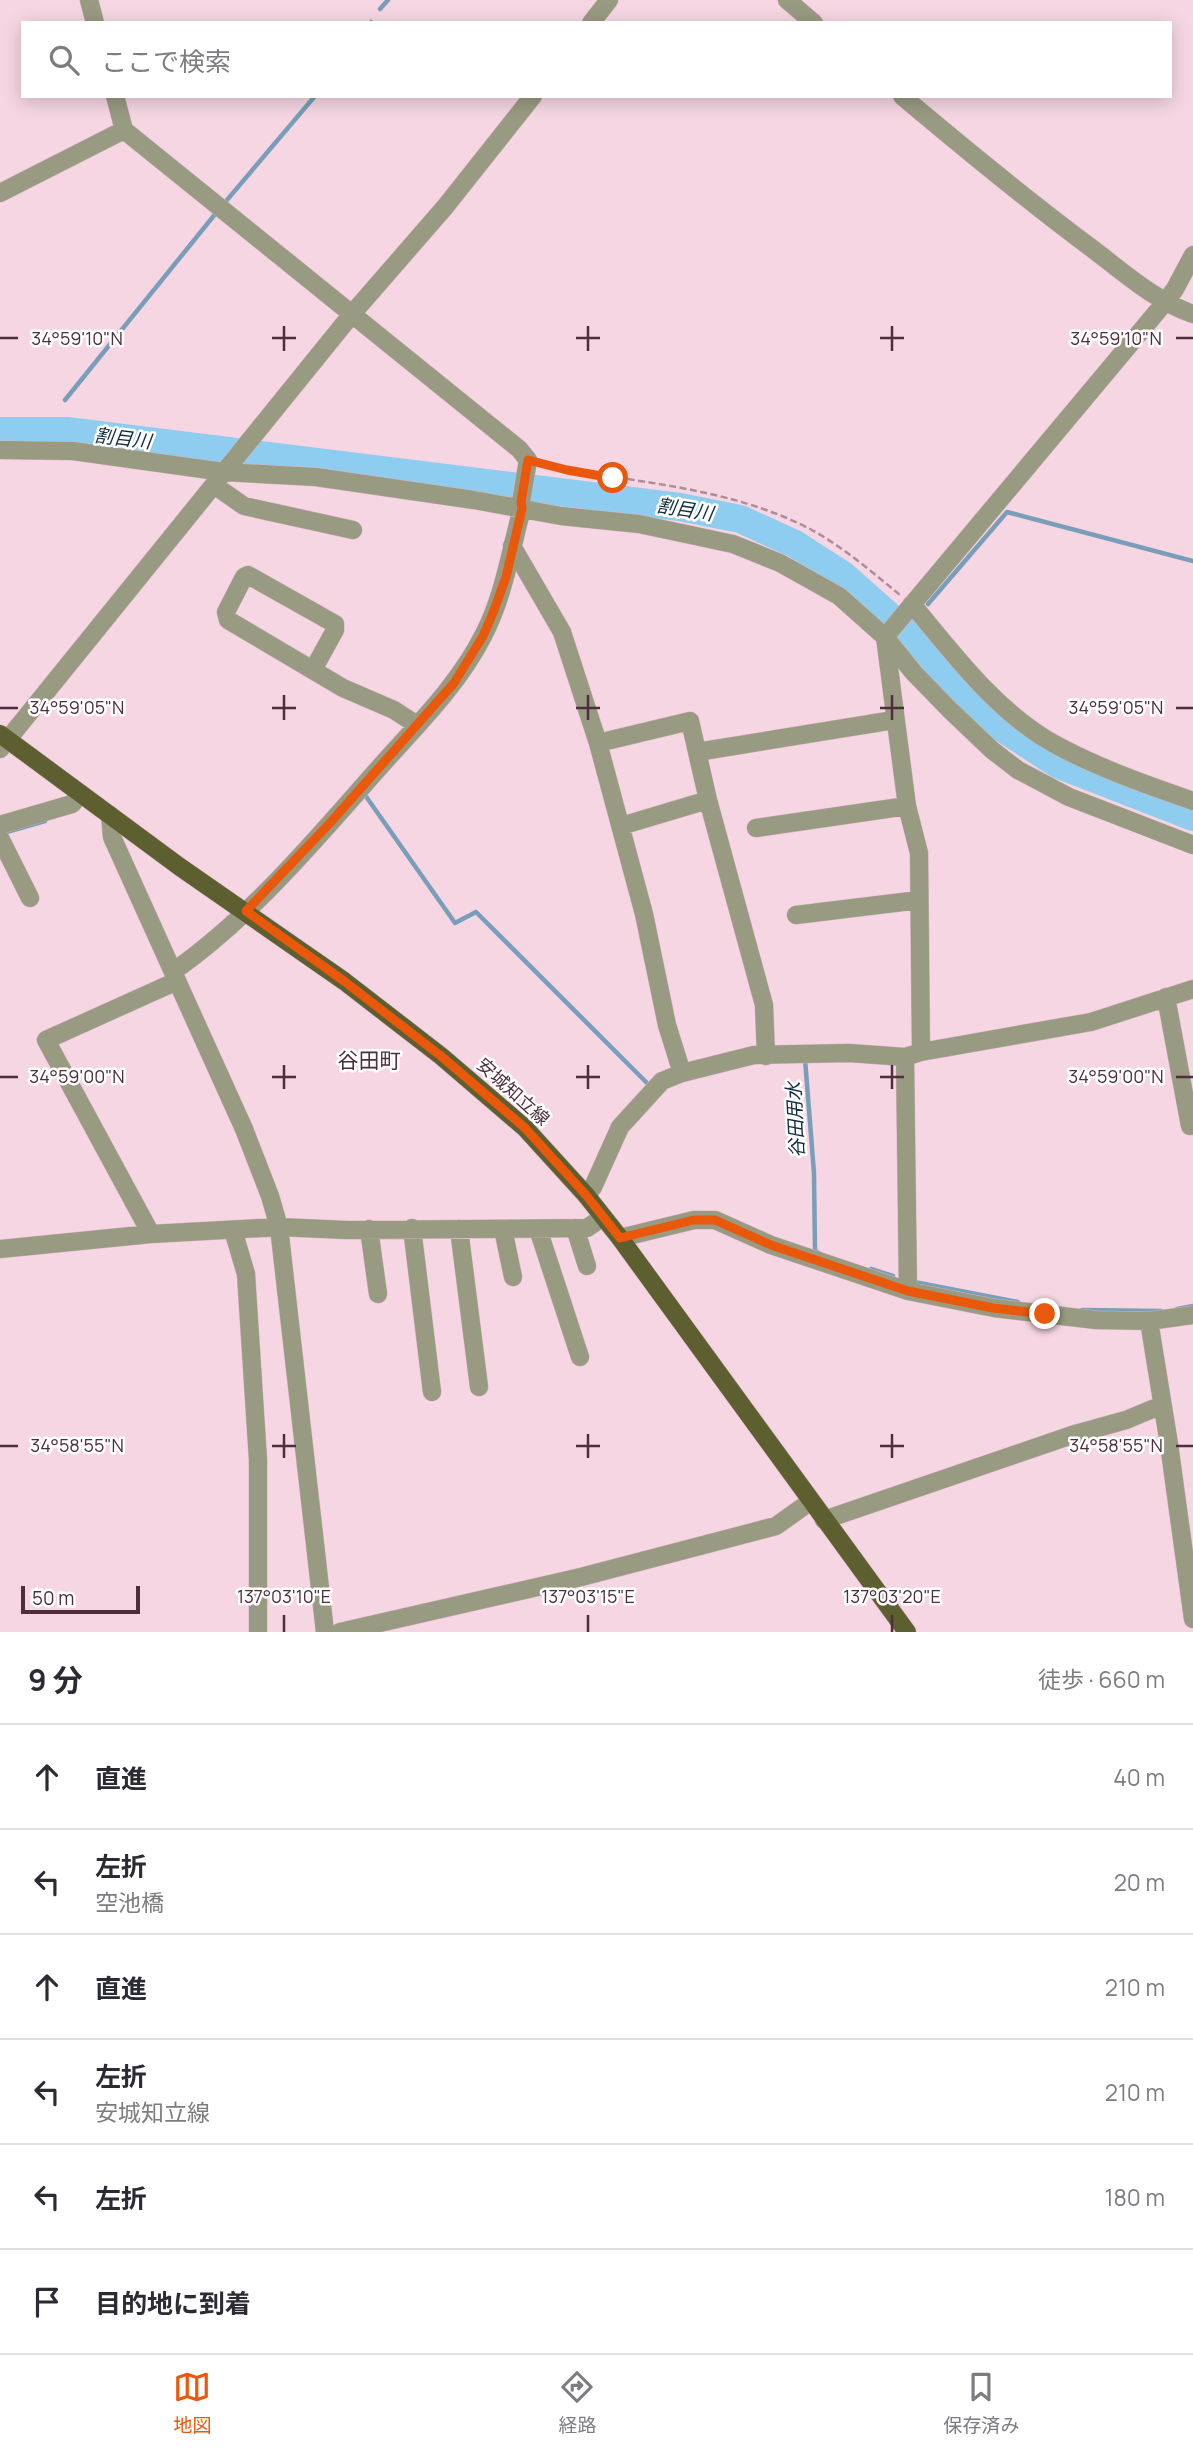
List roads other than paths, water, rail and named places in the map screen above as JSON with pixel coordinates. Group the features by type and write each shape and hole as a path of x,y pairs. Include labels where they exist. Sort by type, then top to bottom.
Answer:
{"main road":[{"name":"安城知立線","path":"3,741 344,981 441,1056 525,1128 586,1195 620,1238 907,1632"}],"street":[{"path":"89,0 94,21"},
{"path":"593,21 610,0"},
{"path":"786,0 812,21"},
{"path":"116,98 124,130 519,449 528,465 506,577 483,636 454,683 330,823 211,945 175,976 46,1040 151,1234"},
{"path":"3,741 352,314 445,207 531,98"},
{"path":"904,98 1072,234 1166,301 1193,314"},
{"path":"0,193 124,130"},
{"path":"908,1291 919,853 907,806 885,637 1166,301 1193,255"},
{"path":"0,450 73,451 219,479 316,477 522,505 677,531 757,552 839,596 885,637 914,673 949,709 992,750 1018,770 1069,797 1193,845"},
{"path":"219,479 244,506 353,530"},
{"path":"512,546 562,632 598,743 656,964 667,1025 682,1073"},
{"path":"313,670 335,630 335,624 248,575 244,577 226,612 228,620 313,670 344,688 394,710 417,725"},
{"path":"912,604 962,664 999,703 1026,725 1056,746 1116,774 1193,801"},
{"path":"697,752 894,720"},
{"path":"598,743 691,721 708,800 764,1005 766,1056"},
{"path":"30,898 0,835 72,804 81,794"},
{"path":"621,826 708,800"},
{"path":"756,828 907,806"},
{"path":"110,815 112,837 244,1129 279,1227 325,1632"},
{"path":"796,915 919,900"},
{"path":"586,1195 593,1187 620,1127 662,1081 682,1073 754,1055 913,1054 1091,1021 1193,989"},
{"path":"1166,997 1189,1126 1193,1125"},
{"path":"0,1250 151,1234 279,1227 587,1228 603,1217"},
{"path":"620,1238 694,1220 715,1220 771,1245 908,1291 993,1308 1096,1320 1149,1321 1193,1315"},
{"path":"412,1228 432,1392"},
{"path":"575,1228 587,1266"},
{"path":"369,1229 378,1294"},
{"path":"459,1229 479,1387"},
{"path":"503,1229 513,1277"},
{"path":"538,1229 580,1357"},
{"path":"233,1230 246,1274 256,1420 258,1632"},
{"path":"1149,1321 1193,1619"},
{"path":"824,1520 1072,1435 1126,1420 1162,1405"},
{"path":"340,1632 607,1570 776,1526 811,1501"}],"waterway":[{"path":"380,9 388,0"},
{"path":"227,200 313,98"},
{"path":"65,400 216,213"},
{"path":"64,420 67,431"},
{"name":"割目川","path":"0,431 67,431 680,507 740,519 795,544 843,575 887,614 999,726 1059,765 1193,817"},
{"path":"928,604 1007,512 1193,561"},
{"name":"割目川","path":"905,631 910,625"},
{"name":"谷田用水","path":"365,795 455,923 476,912 650,1086"},
{"name":"谷田用水","path":"3,833 45,821"},
{"name":"谷田用水","path":"805,1059 814,1173 815,1251 819,1253"},
{"name":"谷田用水","path":"871,1269 893,1276"},
{"name":"谷田用水","path":"914,1282 1018,1302"},
{"name":"谷田用水","path":"1177,1309 1193,1306"},
{"name":"谷田用水","path":"1082,1310 1161,1311"}],"district":[{"name":"谷田町","path":"369,1061"}]}
